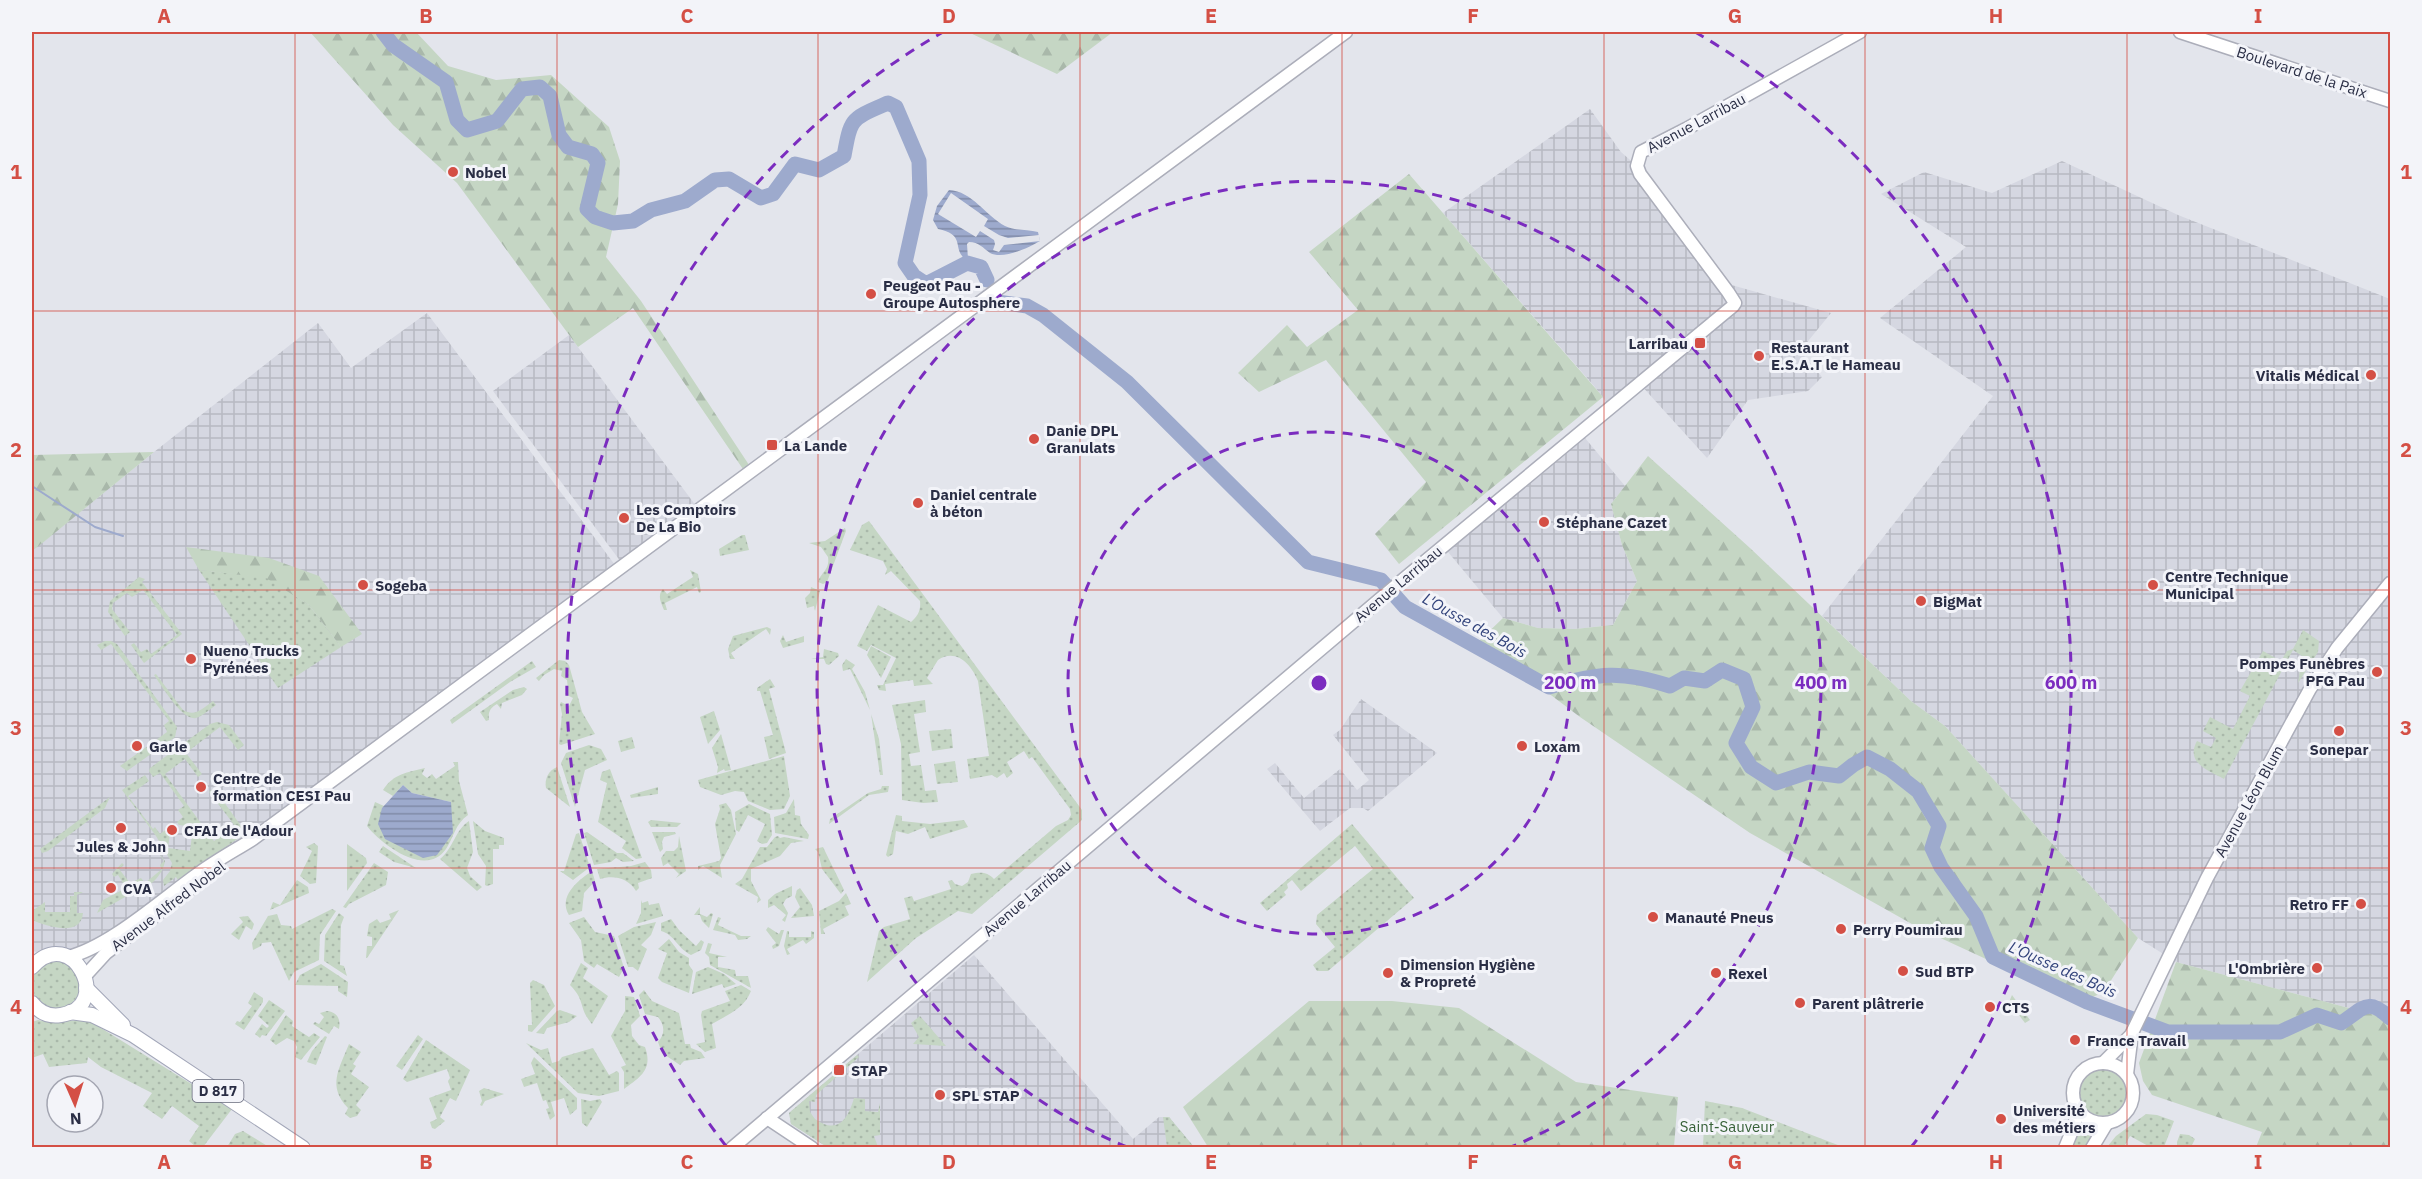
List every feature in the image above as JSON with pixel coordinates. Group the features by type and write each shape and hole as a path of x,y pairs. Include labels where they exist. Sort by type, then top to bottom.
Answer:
{"main road":[{"path":"32,950 46,957"},
{"path":"32,967 46,957 57,955 68,957 80,967 86,982 83,1000 70,1012 53,1016 35,1010"},
{"name":"D 817","path":"86,982 133,1035"},
{"name":"D 817","path":"70,1012 92,1015 133,1035 303,1148"}],"street":[{"path":"68,957 84,953 110,938 200,872 253,839 1346,32"},
{"name":"Avenue Larribau","path":"732,1148 1399,583 1733,306 1735,303 1728,292 1640,174 1637,166 1641,152 1860,32"},
{"name":"Boulevard de la Paix","path":"2180,32 2391,101"},
{"name":"Avenue Léon Blum","path":"2127,1074 2134,1030 2140,1015 2207,878 2310,689 2337,648 2391,583"},
{"name":"Avenue Alfred Nobel","path":"86,982 106,953 253,839"},
{"name":"Avenue Léon Blum","path":"2103,1063 2134,1030"},
{"path":"2065,1148 2078,1110 2073,1093 2078,1078 2088,1067 2103,1063 2112,1064 2127,1074 2134,1092 2133,1102 2123,1117 2107,1123 2091,1121 2078,1110"},
{"path":"767,1118 812,1148"},
{"path":"2092,1148 2107,1123"}],"shaded area":[{"path":"1590,109 1621,152 1637,166 1721,282 1831,313 1800,351 1822,377 1808,391 1748,400 1707,458 1639,383 1610,407 1443,213"},
{"path":"2062,161 2178,215 2390,299 2390,606 2388,610 2390,611 2390,1019 2176,962 2138,938 1945,726 1911,701 1822,616 1993,396 1880,318 1966,247 1881,194 1924,172 1992,193"},
{"path":"427,313 618,569 298,806 84,953 46,957 32,950 32,551 318,323 351,368"},
{"path":"569,335 699,510 624,566 493,391"},
{"path":"1580,432 1625,486 1611,504 1622,545 1637,581 1613,625 1575,629 1538,628 1503,618 1443,546"},
{"path":"1361,699 1437,753 1368,811 1363,808 1350,808 1320,831 1267,769 1275,763 1304,798 1340,769 1357,790 1369,780 1333,735 1340,730"},
{"path":"974,955 1133,1139 1159,1117 1169,1117 1194,1147 827,1147 791,1124 789,1113"}],"green space":[{"path":"310,32 416,32 448,66 496,80 551,75 609,127 620,161 618,204 606,257 641,301 753,471 747,475 633,308 578,347 457,183 393,125"},
{"path":"968,32 1113,32 1057,74"},
{"path":"1409,174 1603,397 1399,564 1375,534 1426,482 1326,360 1259,392 1238,373 1287,325 1307,347 1358,310 1309,252"},
{"path":"154,452 40,545 32,551 32,455"},
{"path":"1648,456 1750,548 1911,701 1945,726 2138,938 2103,993 2092,997 2064,995 1919,928 1750,833 1580,717 1479,641 1503,618 1538,628 1575,629 1613,625 1637,581 1622,545 1611,504"},
{"path":"869,521 1082,810 1082,820 972,914 958,911 916,938 867,982 879,931 884,927 910,919 904,898 912,896 914,901 951,889 948,881 952,880 955,884 962,886 968,882 971,874 984,873 994,879 1056,826 1068,820 1071,815 1070,809 1032,757 1029,759 1024,751 1007,762 1013,773 1007,778 1004,773 997,778 992,775 970,779 967,759 989,756 978,681 962,660 951,656 938,660 927,678 933,684 914,686 913,680 885,684 886,691 879,690 877,685 883,685 896,658 871,645 867,651 857,646 878,605 911,622 918,613 920,601 891,571 885,575 887,569 883,561 850,550 862,525"},
{"path":"845,528 846,531 827,582 823,584 818,582 827,568 828,557 821,547 809,543 825,541"},
{"path":"745,535 749,550 720,556 719,549"},
{"path":"186,547 269,558 319,576 362,634 341,647 309,605 266,578 199,570"},
{"path":"199,570 266,577 309,605 341,647 278,688"},
{"path":"690,570 698,574 701,592 699,593 697,587 665,603 667,610 664,610 660,599 661,591 663,589 667,594 693,577"},
{"path":"139,577 145,579 142,582 182,634 144,663 131,645 134,643 141,652 147,649 151,654 177,635 143,590 132,597 127,593 113,603 112,609 130,632 125,636 108,612 110,601"},
{"path":"811,587 820,591 815,611 814,606 807,608 805,598 810,593"},
{"path":"767,627 771,629 770,635 766,629 731,653 735,659 730,659 728,649 733,636"},
{"path":"2303,630 2319,641 2318,652 2298,683 2302,656 2293,650 2224,779 2205,769 2196,760 2194,749 2197,741 2211,747 2216,738 2203,731 2210,717 2233,729 2250,696 2240,691 2263,651 2281,661 2287,651 2293,649"},
{"path":"783,635 786,642 804,636 804,642 783,648 780,641"},
{"path":"105,641 117,644 177,727 175,737 127,771 120,766 167,732 164,725 169,721 111,644 101,650 97,645"},
{"path":"871,646 891,657 881,678 867,655"},
{"path":"824,649 838,653 839,656 829,665 824,659 811,659 823,657"},
{"path":"846,659 855,665 852,669 865,692 870,710 850,669 843,671 842,665"},
{"path":"559,660 569,665 582,712 595,734 561,745 559,744 562,714 560,704 561,702 569,706 573,698 565,694 568,689 567,680 561,676 562,671 554,669 539,681 536,678"},
{"path":"532,661 536,667 510,682 452,724 450,720"},
{"path":"156,674 183,710 195,712 213,701 216,705 196,718 185,714 173,702 154,675"},
{"path":"770,679 775,687 769,689 786,753 769,759 764,737 773,735 760,691 757,691 757,688"},
{"path":"524,687 527,689 522,695 502,703 501,709 497,704 493,707 489,712 489,720 486,721 480,712 513,690"},
{"path":"925,700 926,712 914,714 920,752 909,754 911,766 921,765 925,791 936,790 938,802 923,803 902,800 901,744 892,705"},
{"path":"714,711 720,730 708,744 700,717"},
{"path":"871,714 879,739 883,775 880,775"},
{"path":"217,722 229,725 244,745 238,750 220,727 186,753 202,774 198,777 185,759 165,774 214,841 235,826 209,792 214,788 246,833 178,880 176,877 164,886 163,880 170,871 172,863 156,836 122,790 145,775 149,781 128,796 153,829 155,827 160,834 171,826 168,848 190,851 193,827 179,825 177,822 183,817 178,810 184,806 160,773 153,777 149,771 210,724"},
{"path":"951,729 953,748 932,751 929,731"},
{"path":"721,734 731,770 725,771 724,769 717,773 718,767 712,748"},
{"path":"632,737 635,748 621,752 618,741"},
{"path":"589,745 601,749 607,760 585,770 575,807 561,763 566,753"},
{"path":"784,756 790,796 784,809 770,810 748,801 744,792 735,791 721,795 700,787 698,780"},
{"path":"955,761 958,782 937,784 934,764"},
{"path":"453,762 458,762 459,781 468,815 457,827 446,849 437,857 427,860 405,856 383,842 367,826 375,802 384,806 382,808 451,802 412,793 403,785 393,796 383,790 396,777 425,768 422,774 427,778 432,774 436,779 455,766"},
{"path":"557,767 570,807 546,788 548,775"},
{"path":"610,769 642,858 636,859 622,848 626,841 598,822 607,783 600,780 602,772"},
{"path":"882,786 889,786 888,792 869,795 829,824 830,819 868,793 881,789"},
{"path":"658,787 658,794 631,798 630,795"},
{"path":"110,797 105,808 48,851 42,853 40,849"},
{"path":"794,799 795,815 800,816 801,824 809,835 808,839 775,833 774,817 786,813"},
{"path":"726,803 731,810 736,834 720,865 722,878 703,866 698,870 698,866 719,861 721,858 715,824 720,809 719,805"},
{"path":"749,804 770,814 772,835 767,843 762,844 757,841 765,824 748,815 739,832 736,830 735,812"},
{"path":"896,815 902,816 902,821 930,824 964,820 968,827 930,839 925,827 908,834 896,831 893,854 888,857 886,855"},
{"path":"651,820 681,823 677,827 651,827 648,822"},
{"path":"469,821 473,852 467,868 470,876 482,887 477,891 440,859 460,829"},
{"path":"473,821 485,831 504,838 504,845 499,845 499,849 493,849 493,884 487,886 485,885 486,866 478,854"},
{"path":"1352,824 1414,898 1328,971 1317,971 1313,965 1335,947 1316,924 1317,915 1373,869 1355,846 1301,891 1292,880 1287,884 1288,888 1284,892 1286,895 1267,911 1260,903"},
{"path":"587,832 617,853 623,853 634,861 623,862 616,858 611,862 594,865 584,833"},
{"path":"652,832 675,832 676,834 664,837 663,849 660,852"},
{"path":"579,833 590,867 573,880 560,871 564,871 576,834"},
{"path":"679,836 686,871 676,878 679,874 668,863 663,866 661,858 666,851 674,851 678,847"},
{"path":"778,836 804,841 791,843 780,856 751,869 751,881 761,900 757,903 758,897 735,884 742,879 760,847 767,847"},
{"path":"152,843 165,861 162,870 157,878 150,885 97,913 103,900 126,888 118,875 114,877 112,874 122,863 124,865 119,869 130,883 141,878 145,883 162,869 160,865 164,861"},
{"path":"314,843 318,846 316,883 310,884 300,876 312,851 306,847"},
{"path":"347,844 366,858 367,863 347,891"},
{"path":"383,846 416,868 394,862 379,852"},
{"path":"823,847 844,890 841,894 822,869 818,852 815,849"},
{"path":"645,862 651,870 652,878 638,883 639,888 636,891 625,880 610,877 600,879 597,869 631,866"},
{"path":"374,863 388,872 386,885 349,904 346,908 343,907"},
{"path":"592,871 595,881 584,893 582,911 569,915 566,908 567,896 575,885"},
{"path":"297,880 308,887 309,893 270,910 273,902 280,905"},
{"path":"792,886 792,896 783,904 788,913 785,922 782,920 786,915 774,905 768,908 768,900"},
{"path":"800,888 812,905 814,916 791,918 800,907 795,897"},
{"path":"74,892 83,892 77,895 77,913 83,913 81,921 76,925 62,928 32,920 32,911 45,902 45,912 70,912 70,896 74,896"},
{"path":"846,893 851,904 845,906 849,915 823,929 825,934 821,934 819,911 839,901"},
{"path":"641,900 642,903 648,901 649,905 659,903 663,916 636,924 641,913"},
{"path":"700,907 700,914 707,917 713,914 709,928 700,915 694,915"},
{"path":"332,909 336,911 320,935 319,960 294,972 289,981 271,942 262,943 253,950 252,943 268,916 277,914 281,925 291,926 292,929"},
{"path":"399,910 366,958 367,946 372,946 372,937 367,936 369,924 377,919 380,923 391,919 389,914"},
{"path":"339,913 344,917 341,925 340,965 344,966 347,976 324,961 325,935"},
{"path":"248,916 254,924 252,930 246,926 239,940 231,934 243,922 239,917"},
{"path":"584,917 595,932 614,936 624,968 619,977 597,964 594,968 584,961 581,940 569,923"},
{"path":"718,917 721,918 718,925 741,936 751,936 738,940 735,935 713,930"},
{"path":"671,919 696,946 701,940 704,942 701,950 691,955 669,935 661,931 661,923"},
{"path":"656,922 651,935 641,945 647,949 638,971 633,967 628,967 618,936 634,927"},
{"path":"768,927 779,934 781,930 784,930 779,946 773,949 772,946 776,943 766,930"},
{"path":"787,931 789,931 789,937 811,937 811,931 814,932 814,938 806,944 803,940 787,949 790,954 787,955 784,946"},
{"path":"669,939 679,952 689,958 689,965 693,971 689,993 662,982 658,978 667,953 658,949"},
{"path":"708,943 712,944 709,953 727,957 718,957 718,967 735,970 736,976 748,976 751,988 710,965 709,957 705,953"},
{"path":"51,961 61,961 76,971 80,985 79,994 70,1005 61,1009 51,1009 36,999 32,990 32,980 42,965"},
{"path":"2176,962 2390,1019 2390,1147 2256,1147 2262,1132 2152,1095 2143,1081 2139,1063"},
{"path":"581,963 588,968 583,978 608,996 592,1024 570,985"},
{"path":"321,964 348,982 347,997 338,991 338,986 295,985 300,975"},
{"path":"708,967 724,974 736,984 724,988 722,984 692,994 696,972"},
{"path":"533,980 544,985 555,1006 532,1032 528,1031 528,1025 532,1025 530,983"},
{"path":"741,985 751,991 748,997 734,1011 712,1024 716,1048 705,1052 696,1044 705,1042 702,1011 730,1001 725,991"},
{"path":"644,990 652,1001 679,1013 685,1044 690,1044 691,1048 701,1052 705,1058 684,1061 680,1065 662,1053 658,1042 663,1033 663,1027 658,1017 645,1014 639,995"},
{"path":"254,992 263,998 263,1002 244,1030 235,1024 237,1021 240,1022 252,1006 248,1003"},
{"path":"2012,995 2030,1020 2025,1023 2009,1002"},
{"path":"625,996 634,997 640,1016 631,1025 632,1036 639,1045 645,1047 647,1061 644,1072 624,1089 624,1072 621,1067 626,1065 611,1036 625,1011"},
{"path":"269,1000 285,1011 266,1036 262,1035 260,1038 255,1034 262,1024 267,1028 269,1026 258,1016"},
{"path":"1309,1001 1392,1001 1459,1008 1576,1082 1678,1097 1674,1147 1208,1147 1183,1107"},
{"path":"327,1011 336,1014 339,1022 339,1029 334,1026 329,1034 313,1024 315,1022 319,1024 324,1017 320,1013"},
{"path":"557,1011 577,1016 569,1022 547,1028 544,1034 536,1033"},
{"path":"286,1015 293,1021 292,1026 309,1037 314,1033 320,1037 301,1060 295,1057 297,1047 294,1041 287,1038 276,1045 270,1040"},
{"path":"920,1016 946,1046 913,1044 919,1037 911,1023"},
{"path":"38,1020 49,1022 88,1020 232,1109 203,1147 196,1147 189,1141 199,1126 172,1106 162,1119 143,1106 152,1093 101,1067 88,1057 87,1063 49,1067 43,1054 32,1058 32,1022"},
{"path":"418,1035 423,1039 402,1070 396,1066"},
{"path":"325,1036 327,1037 316,1065 307,1062 312,1051"},
{"path":"426,1040 470,1070 456,1101 450,1098 440,1117 445,1121 435,1129 432,1128 430,1122 437,1119 429,1098 451,1090 447,1069 407,1082 403,1079"},
{"path":"526,1043 541,1050 548,1048 552,1063 559,1061 562,1057 593,1048 609,1075 617,1071 619,1073 619,1091 599,1096 578,1093"},
{"path":"349,1044 361,1052 353,1064 356,1066 351,1074 369,1087 356,1105 361,1110 357,1116 350,1118 345,1114 348,1108 336,1085 339,1069"},
{"path":"857,1055 859,1057 816,1095 815,1102 809,1101 810,1112 823,1124 836,1125 849,1112 854,1098 865,1099 865,1111 878,1112 880,1103 880,1135 874,1136 878,1147 827,1147 791,1124 789,1113"},
{"path":"534,1057 577,1098 577,1109 570,1115 564,1098 551,1102 555,1116 550,1120 546,1109 549,1108 546,1100 543,1101 537,1083 524,1087 521,1079 535,1074 531,1063"},
{"path":"2104,1069 2122,1076 2129,1094 2122,1112 2104,1119 2086,1112 2079,1094 2086,1076"},
{"path":"484,1088 504,1094 485,1101 482,1106 479,1091"},
{"path":"581,1099 590,1101 600,1099 602,1102 587,1127 582,1123"},
{"name":"Saint-Sauveur","path":"1705,1101 1742,1108 1843,1147 1703,1147"},
{"path":"2146,1114 2174,1121 2164,1147 2150,1147 2130,1136 2124,1147 2107,1147 2116,1136"},
{"path":"1163,1117 1169,1117 1194,1147 1167,1147"},
{"path":"2080,1122 2095,1127 2095,1133 2089,1147 2069,1148"},
{"path":"243,1131 269,1147 232,1145 227,1147 235,1134"},
{"path":"2180,1134 2189,1135 2195,1139 2192,1145 2197,1147 2177,1147"}],"water":[{"path":"949,190 957,191 972,199 1005,226 1038,232 1040,241 1022,250 1002,255 995,255 978,244 969,242 967,244 968,259 966,260 959,251 956,238 938,229 933,220 937,206"},
{"path":"403,785 412,793 451,802 453,833 437,855 423,858 385,839 378,824 382,808"}],"pier":[{"path":"951,193 988,219 984,226 999,235 1008,238 1039,235 1040,241 1004,245 999,252 993,250 994,240 980,231 976,237 938,214"}],"waterway":[{"name":"L'Ousse des Bois","path":"383,32 393,45 446,82 457,120 467,130 497,121 522,89 540,87 550,96 559,135 568,147 592,154 598,163 587,209 595,217 613,223 633,221 651,210 685,201 715,180 729,179 761,198 773,194 795,164 819,170 844,156 851,126 855,121 888,103 896,107 919,161 920,195 905,263 914,276 926,284 967,263 981,267 987,280"},
{"name":"L'Ousse des Bois","path":"997,302 1027,306 1043,315 1127,382 1308,562 1381,580 1405,607 1549,687 1610,675 1637,677 1670,686 1684,678 1705,681 1722,670 1744,679 1753,707 1736,743 1751,767 1776,783 1809,772 1839,776 1867,757 1890,769 1918,791 1939,826 1932,848 1941,867 1976,916 1993,957 2087,1002 2168,1032 2280,1032 2317,1015 2341,1023 2361,1009 2370,1006 2390,1018"},
{"path":"32,486 95,527 123,536"}],"place":[{"name":"Nobel","path":"453,172"},
{"name":"Peugeot Pau - Groupe Autosphere","path":"871,294"},
{"name":"Larribau","path":"1700,343"},
{"name":"Restaurant E.S.A.T le Hameau","path":"1759,356"},
{"name":"Vitalis Médical","path":"2371,375"},
{"name":"Danie DPL Granulats","path":"1034,439"},
{"name":"La Lande","path":"772,445"},
{"name":"Daniel centrale à béton","path":"918,503"},
{"name":"Les Comptoirs De La Bio","path":"624,518"},
{"name":"Stéphane Cazet","path":"1544,522"},
{"name":"Sogeba","path":"363,585"},
{"name":"Centre Technique Municipal","path":"2153,585"},
{"name":"BigMat","path":"1921,601"},
{"name":"Nueno Trucks Pyrénées","path":"191,659"},
{"name":"Pompes Funèbres PFG Pau","path":"2377,672"},
{"name":"Sonepar","path":"2339,731"},
{"name":"Garle","path":"137,746"},
{"name":"Loxam","path":"1522,746"},
{"name":"Centre de formation CESI Pau","path":"201,787"},
{"name":"Jules & John","path":"121,828"},
{"name":"CFAI de l'Adour","path":"172,830"},
{"name":"CVA","path":"111,888"},
{"name":"Retro FF","path":"2361,904"},
{"name":"Manauté Pneus","path":"1653,917"},
{"name":"Perry Poumirau","path":"1841,929"},
{"name":"L'Ombrière","path":"2317,968"},
{"name":"Sud BTP","path":"1903,971"},
{"name":"Dimension Hygiène & Propreté","path":"1388,973"},
{"name":"Rexel","path":"1716,973"},
{"name":"Parent plâtrerie","path":"1800,1003"},
{"name":"CTS","path":"1990,1007"},
{"name":"France Travail","path":"2075,1040"},
{"name":"STAP","path":"839,1070"},
{"name":"SPL STAP","path":"940,1095"},
{"name":"Université des métiers","path":"2001,1119"}]}
